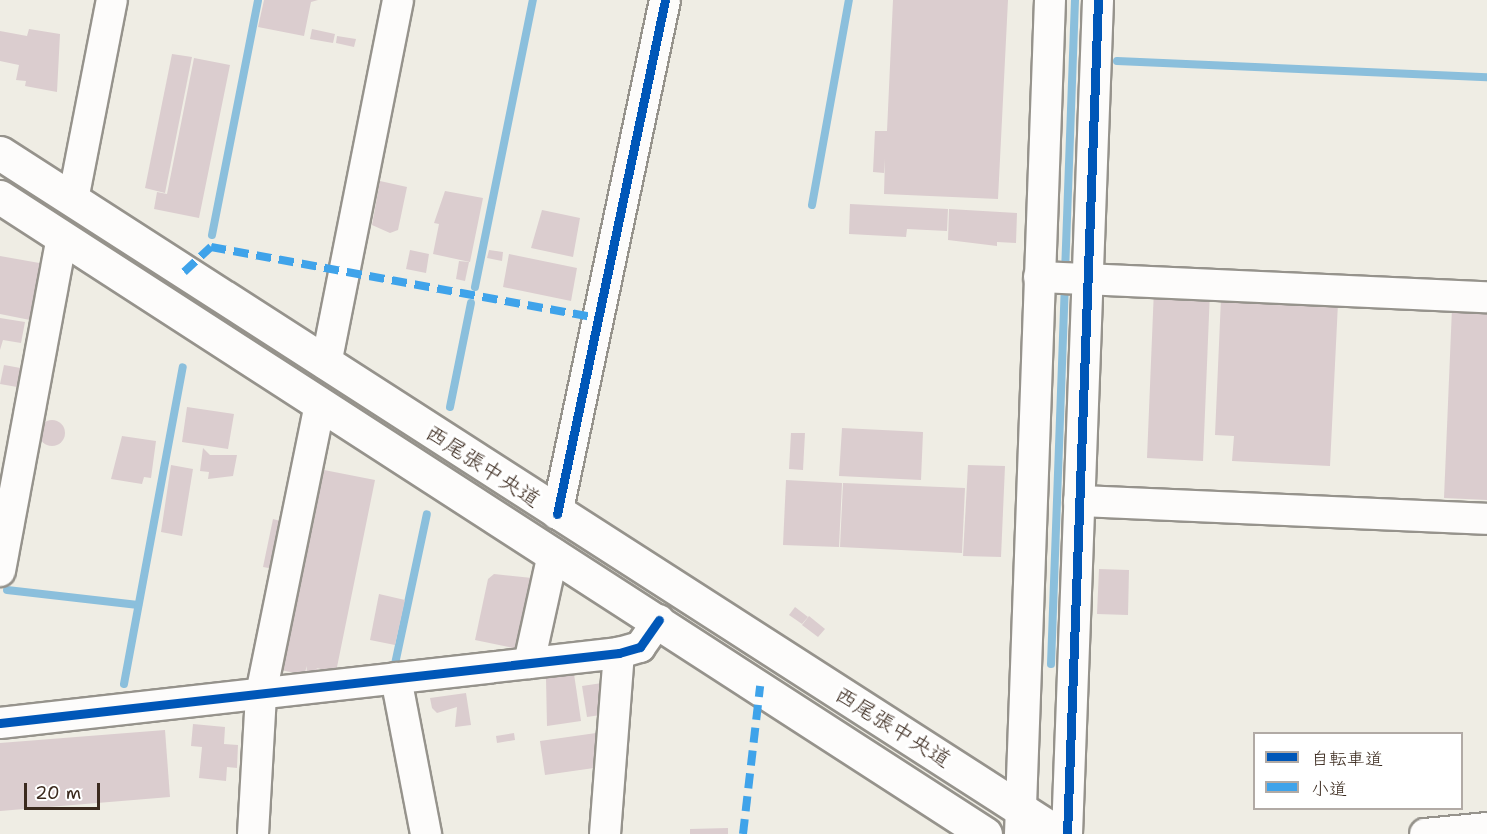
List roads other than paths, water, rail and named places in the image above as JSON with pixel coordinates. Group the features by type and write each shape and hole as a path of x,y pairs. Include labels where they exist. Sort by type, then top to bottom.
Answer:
{"main road":[{"name":"西尾張中央道","path":"0,153 557,513 1019,820 1059,834"},
{"name":"西尾張中央道","path":"0,197 659,620 985,834"}],"street":[{"path":"73,200 112,0"},
{"path":"326,364 398,0"},
{"path":"557,513 665,0"},
{"path":"1050,0 1063,278 1079,501 1067,834"},
{"path":"1019,820 1063,278 1098,0"},
{"path":"0,572 63,238"},
{"path":"1063,278 1487,297"},
{"path":"253,834 261,694 320,404"},
{"path":"1079,501 1487,519"},
{"path":"529,663 553,554"},
{"path":"0,723 619,652 640,647 659,620"},
{"path":"605,834 619,652"},
{"path":"396,678 426,834"},
{"path":"1425,834 1487,828"}],"waterway":[{"path":"212,235 258,0"},
{"path":"475,287 533,0"},
{"path":"812,205 849,0"},
{"path":"1065,273 1075,0"},
{"path":"1117,61 1487,77"},
{"path":"1051,664 1065,285"},
{"path":"450,407 471,303"},
{"path":"124,684 183,367"},
{"path":"395,664 427,514"},
{"path":"7,590 138,605"}]}
